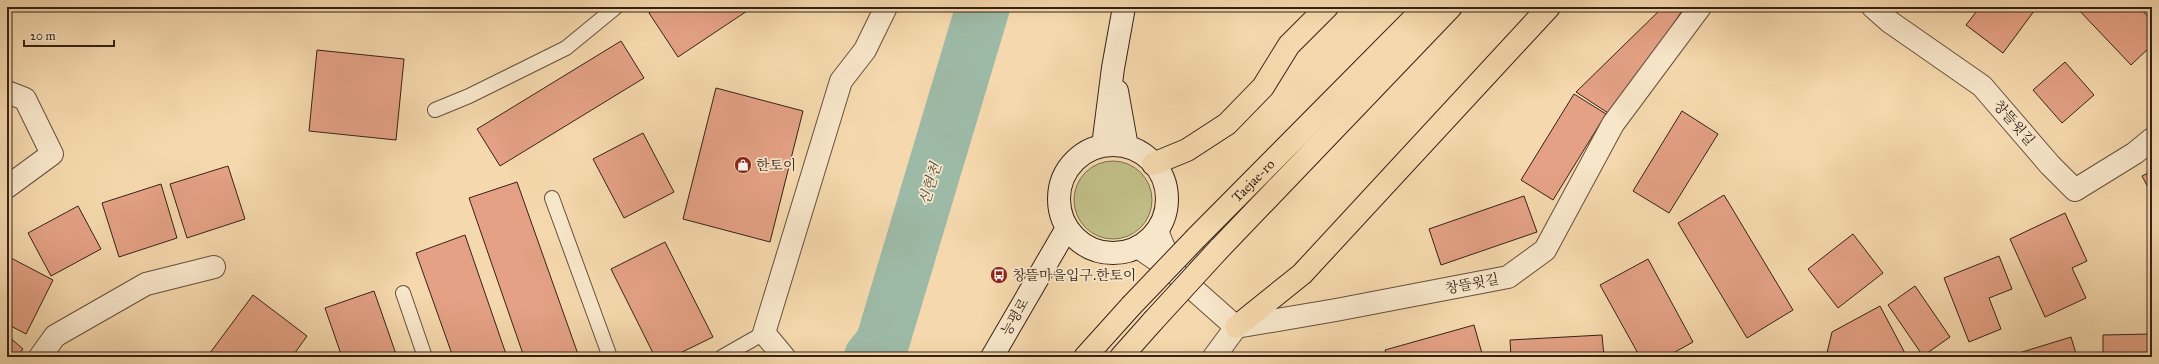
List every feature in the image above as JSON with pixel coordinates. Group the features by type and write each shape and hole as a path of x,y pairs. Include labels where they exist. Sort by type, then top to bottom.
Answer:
{"highway":[{"path":"1153,164 1187,150 1227,124 1263,87 1289,45 1327,7"},
{"name":"Taejae-ro","path":"1085,357 1196,238 1425,7"},
{"name":"Taejae-ro","path":"1121,357 1219,249 1451,7"},
{"path":"1236,327 1302,274 1549,7"}],"street":[{"path":"784,357 764,333 841,81 866,50 886,7"},
{"path":"1104,146 1113,68 1124,7"},
{"name":"창뜰윗길","path":"1236,327 1336,310 1508,277 1545,250 1613,124 1700,7"},
{"name":"창뜰윗길","path":"1873,7 1890,22 1982,86 2050,165 2074,190 2134,153 2152,139"},
{"path":"1113,68 1127,147"},
{"path":"7,92 25,99 52,154 7,187"},
{"path":"1104,146 1127,147 1141,153 1153,164 1163,179 1166,197 1165,215 1157,231 1138,246 1128,251 1111,254 1094,250 1083,244 1067,228 1060,212 1059,194 1064,177 1073,162 1087,152 1104,146"},
{"name":"능평로","path":"992,357 1067,228"},
{"path":"1157,231 1174,272"},
{"name":"능평로","path":"1038,278 1083,244"},
{"path":"1138,246 1174,272 1236,327 1214,357"},
{"path":"40,357 55,336 146,284 214,267"}],"lane":[{"path":"435,110 470,96 566,48 616,7"},
{"path":"552,198 610,357"},
{"path":"403,292 425,357"},
{"path":"722,357 764,333"}],"shaded area":[{"path":"1113,161 1128,164 1141,172 1149,185 1152,200 1149,215 1141,228 1128,236 1113,239 1098,236 1085,228 1077,215 1074,200 1077,185 1085,172 1098,164"}],"building":[{"path":"658,7 753,7 678,57 649,13"},
{"path":"1663,7 1676,7 1682,11 1611,115 1576,92"},
{"path":"1980,7 2037,7 2003,53 1966,25"},
{"path":"2076,7 2139,7 2152,21 2152,45 2131,65"},
{"path":"621,41 644,78 500,166 477,129"},
{"path":"7,46 11,51 7,54"},
{"path":"317,50 404,59 396,140 309,131"},
{"path":"2065,62 2094,95 2062,123 2033,90"},
{"name":"한토이","path":"716,88 803,111 770,242 683,219"},
{"path":"1574,94 1606,114 1553,200 1521,180"},
{"path":"1682,111 1718,134 1669,213 1633,191"},
{"path":"643,133 674,192 624,218 593,159"},
{"path":"228,166 245,219 187,238 170,184"},
{"path":"2152,171 2152,195 2142,176"},
{"path":"517,182 579,357 524,357 469,198"},
{"path":"161,184 177,238 119,257 102,203"},
{"path":"1724,195 1793,310 1747,338 1678,223"},
{"path":"1524,196 1537,232 1441,265 1429,229"},
{"path":"78,206 101,249 51,276 28,233"},
{"path":"2065,213 2087,261 2072,268 2086,298 2045,317 2010,239"},
{"path":"1853,234 1883,273 1838,308 1808,269"},
{"path":"465,235 507,357 453,357 416,253"},
{"path":"665,242 713,337 672,357 655,357 611,269"},
{"path":"1999,256 2012,289 1989,298 2001,329 1969,342 1944,278"},
{"path":"11,258 53,280 26,334 7,324 7,267"},
{"path":"1648,259 1693,342 1666,357 1640,357 1600,285"},
{"path":"1915,286 1950,337 1923,356 1888,305"},
{"path":"374,291 397,357 342,357 325,308"},
{"path":"253,295 307,336 292,357 207,357"},
{"path":"1880,306 1907,357 1826,357 1832,332"},
{"path":"1474,325 1483,357 1387,357 1385,350"},
{"path":"2152,334 2152,357 2103,357 2103,335"},
{"path":"7,335 23,349 17,357 7,357"},
{"path":"1602,335 1604,357 1511,357 1510,340"},
{"path":"2071,337 2077,357 2006,357"}],"waterway":[{"name":"신현천","path":"871,357 882,344 983,7"}],"place":[{"name":"한토이","path":"743,165"},
{"name":"창뜰마을입구.한토이","path":"999,275"}]}
